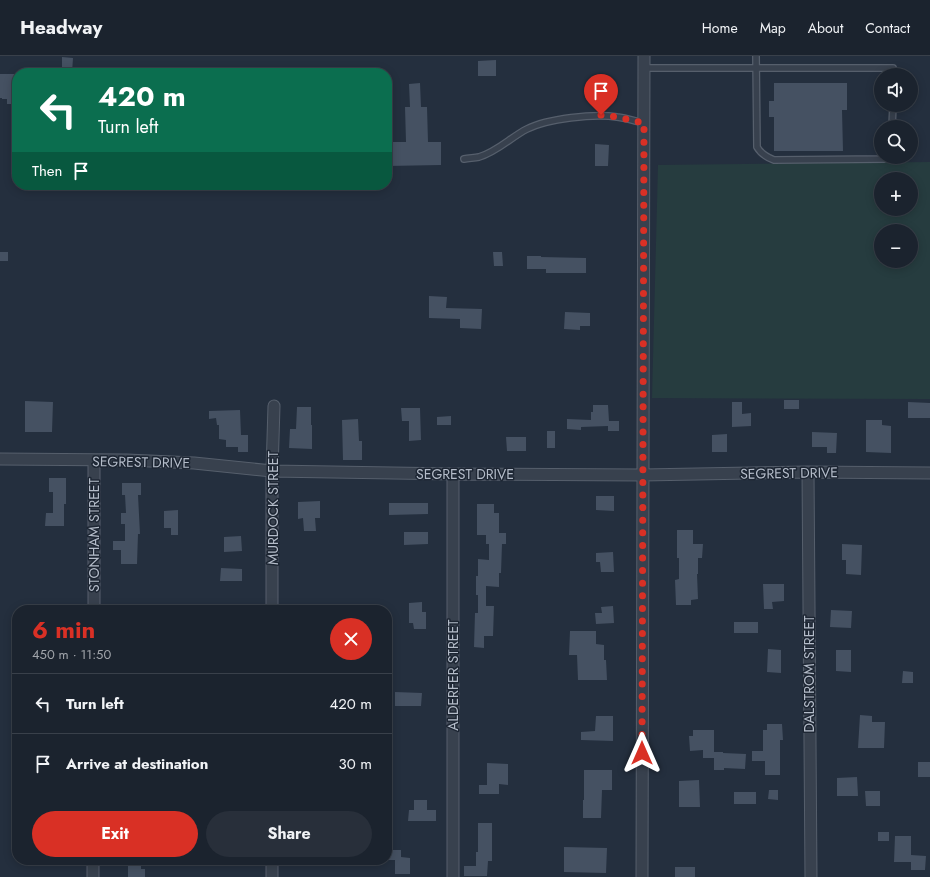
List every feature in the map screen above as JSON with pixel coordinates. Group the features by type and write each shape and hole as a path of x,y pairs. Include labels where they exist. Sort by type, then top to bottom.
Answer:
{"street":[{"path":"642,877 644,56"},
{"name":"MURDOCK STREET","path":"272,605 272,471 274,406"},
{"name":"SEGREST DRIVE","path":"0,460 126,460 194,462 272,471 452,474 643,475 808,472 930,473"},
{"name":"STONHAM STREET","path":"94,460 94,605"},
{"name":"DALSTROM STREET","path":"808,472 811,877"},
{"name":"ALDERFER STREET","path":"452,474 453,877"},
{"path":"93,865 93,877"},
{"path":"272,865 272,877"}],"lane":[{"path":"756,56 757,147 760,153 767,158 774,160 874,159"},
{"path":"644,68 874,68"},
{"path":"464,159 480,156 490,152 517,134 544,122 601,115 644,123"}],"green space":[{"path":"918,162 930,162 930,399 652,398 658,165 874,163 874,164 918,164"}],"building":[{"path":"62,57 73,58 72,68 62,68"},
{"path":"496,60 496,76 478,76 478,61"},
{"path":"0,74 12,74 12,104 7,104 7,99 0,98"},
{"path":"420,83 421,107 427,107 428,142 441,142 441,165 392,166 392,142 406,142 405,107 410,107 409,84"},
{"path":"774,83 847,83 847,110 842,110 843,151 774,151 774,117 769,117 769,101 774,101"},
{"path":"595,144 609,145 608,166 595,166"},
{"path":"0,252 8,252 8,261 0,261"},
{"path":"493,252 502,252 503,266 494,266"},
{"path":"527,256 586,258 586,273 546,273 546,269 527,269"},
{"path":"429,296 447,297 446,308 482,309 481,329 460,328 460,319 429,318"},
{"path":"565,312 590,313 590,326 580,326 580,330 564,329"},
{"path":"784,400 799,400 799,409 784,409"},
{"path":"25,401 53,402 52,432 25,432"},
{"path":"732,402 742,402 742,414 751,413 751,426 732,427"},
{"path":"908,402 930,403 930,418 908,418"},
{"path":"593,405 608,405 609,421 619,421 619,431 608,431 608,426 581,427 581,430 567,429 567,419 591,420"},
{"path":"297,407 311,407 312,449 289,448 290,429 296,429"},
{"path":"401,408 420,408 421,440 409,441 409,421 402,421"},
{"path":"240,410 241,435 248,435 248,452 238,452 238,447 226,447 226,440 219,439 219,425 217,425 216,418 209,419 209,411"},
{"path":"451,416 451,425 437,425 437,417"},
{"path":"358,419 359,441 362,441 362,460 343,460 342,420"},
{"path":"866,420 882,420 882,425 891,426 891,453 866,452"},
{"path":"547,431 555,431 555,448 547,448"},
{"path":"812,432 837,433 836,453 827,453 827,447 812,447"},
{"path":"727,434 727,452 712,452 712,435"},
{"path":"506,437 526,437 526,451 507,451"},
{"path":"49,478 66,478 64,526 45,526 46,513 53,513 53,492 49,492"},
{"path":"122,483 141,483 141,495 138,495 140,534 138,534 137,564 121,564 121,550 113,550 113,541 125,541 125,524 121,524 121,513 126,513 125,495 122,495"},
{"path":"596,496 614,496 614,511 596,510"},
{"path":"320,501 320,518 315,518 316,531 304,531 303,518 298,519 298,502"},
{"path":"389,503 428,503 428,514 389,515"},
{"path":"477,504 494,504 494,513 499,513 499,533 506,533 506,544 502,544 499,587 486,586 486,606 494,606 493,636 484,636 484,648 474,647 475,613 478,613 476,576 478,576 478,559 489,560 489,544 486,544 486,535 477,535"},
{"path":"178,510 178,535 171,535 171,528 164,528 164,511"},
{"path":"677,530 693,530 693,544 703,544 702,558 698,558 698,599 691,600 691,605 676,605 675,580 679,579"},
{"path":"404,532 428,532 428,544 404,545"},
{"path":"241,536 242,551 224,552 224,537"},
{"path":"842,544 862,545 861,575 846,574 846,560 842,560"},
{"path":"613,552 614,572 601,572 600,562 596,562 596,553"},
{"path":"221,568 242,569 242,581 220,581"},
{"path":"763,584 784,584 784,601 772,602 773,609 764,609"},
{"path":"422,602 422,612 426,612 426,629 414,629 413,623 409,623 409,603"},
{"path":"613,606 614,623 596,624 595,613 602,613 601,607"},
{"path":"831,610 852,611 851,628 830,627"},
{"path":"734,622 758,622 758,633 734,633"},
{"path":"570,631 596,631 596,644 604,645 604,660 606,660 607,680 578,680 577,655 569,655"},
{"path":"768,649 781,650 781,673 767,672"},
{"path":"836,650 851,650 851,672 836,671"},
{"path":"903,671 913,672 913,683 902,683"},
{"path":"395,692 422,693 421,706 395,706"},
{"path":"860,715 872,716 872,722 885,722 884,748 858,748"},
{"path":"596,716 613,716 613,741 581,740 581,732 595,731"},
{"path":"767,724 782,724 783,740 780,740 780,775 765,775 765,761 752,761 752,751 763,751 763,730 767,730"},
{"path":"693,730 714,730 714,752 746,754 745,769 724,768 724,770 714,770 714,758 703,758 703,750 690,751 689,736 693,736"},
{"path":"918,762 930,762 930,777 918,777"},
{"path":"487,763 508,764 508,785 499,784 499,794 479,794 479,785 487,785"},
{"path":"584,770 612,770 612,790 602,790 601,818 583,818"},
{"path":"857,777 858,796 837,796 837,778"},
{"path":"699,780 700,807 679,807 679,781"},
{"path":"769,790 778,790 778,800 768,799"},
{"path":"865,791 880,791 880,806 866,806"},
{"path":"734,792 756,792 756,804 734,804"},
{"path":"414,800 427,800 427,810 436,810 436,821 408,821 409,810 414,810"},
{"path":"478,823 492,823 492,861 488,861 487,876 464,876 464,866 476,866 476,852 478,852"},
{"path":"878,832 889,832 889,841 878,841"},
{"path":"895,836 911,836 911,862 894,862"},
{"path":"564,847 607,848 606,873 564,872"},
{"path":"392,850 401,850 401,857 410,858 410,874 395,874 395,860 392,860"},
{"path":"911,855 926,856 925,870 911,870"},
{"path":"128,865 141,865 141,869 145,869 145,877 128,877"},
{"path":"675,867 695,867 695,877 675,877"}],"route":[{"path":"601,115 644,123 642,753"}]}
